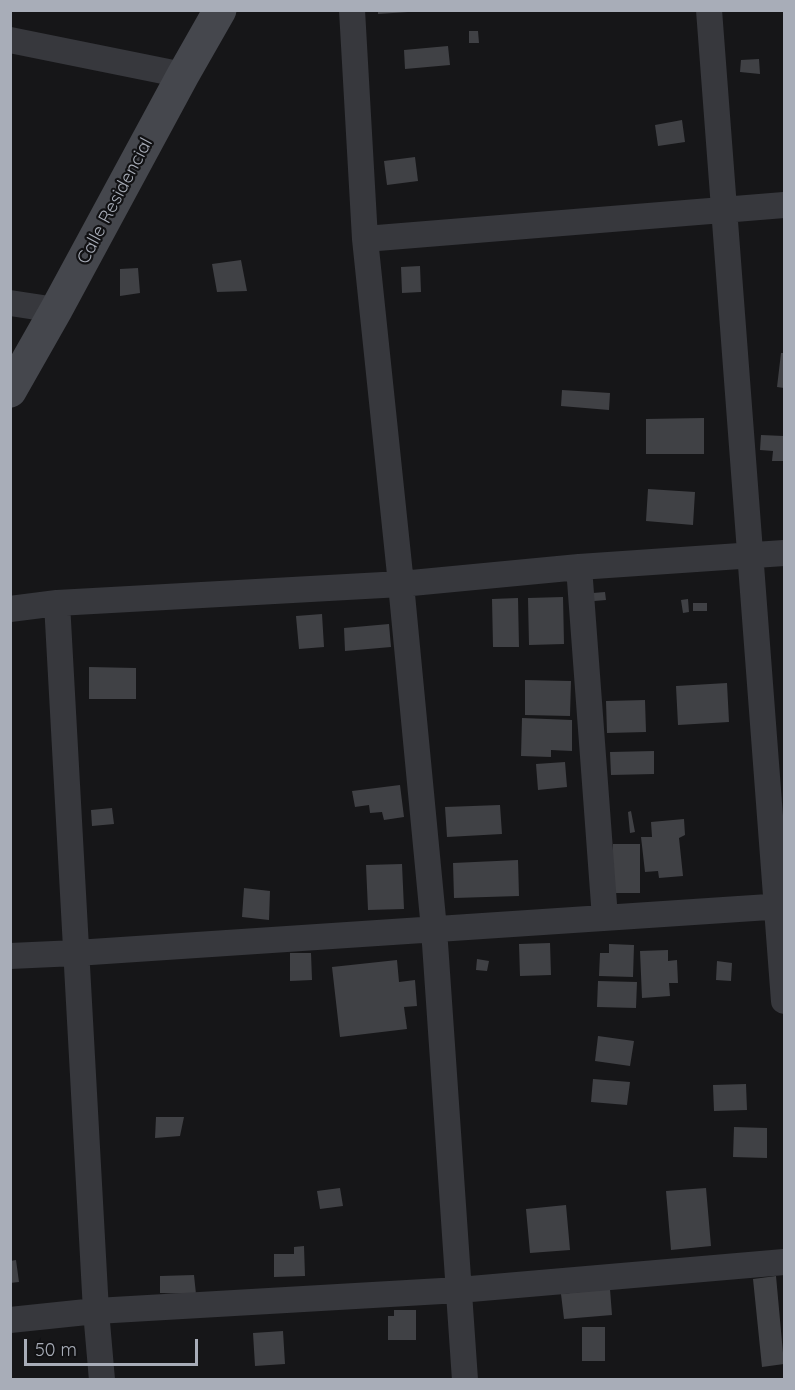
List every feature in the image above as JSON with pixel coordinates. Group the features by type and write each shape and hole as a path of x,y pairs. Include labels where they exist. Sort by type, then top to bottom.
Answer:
{"main road":[{"name":"Calle Residencial","path":"10,392 220,10"}],"street":[{"path":"352,10 365,239 434,929 465,1380"},
{"path":"709,10 750,555 781,906 784,1001"},
{"path":"10,40 183,75"},
{"path":"365,239 784,206"},
{"path":"10,303 57,310"},
{"path":"10,609 57,603 401,584 579,567 784,553"},
{"path":"579,567 605,918"},
{"path":"57,603 96,1311 102,1380"},
{"path":"10,956 781,906"},
{"path":"10,1320 96,1311 459,1290 784,1262"}],"building":[{"path":"378,10 408,10 408,12 378,14"},
{"path":"469,31 478,31 479,43 469,43"},
{"path":"448,46 450,65 405,69 404,50"},
{"path":"759,59 760,74 740,72 741,60"},
{"path":"682,120 685,142 658,146 655,125"},
{"path":"415,157 418,181 387,185 384,161"},
{"path":"241,260 247,291 217,292 212,264"},
{"path":"420,266 421,292 402,293 401,267"},
{"path":"138,268 140,293 120,296 120,269"},
{"path":"781,353 784,353 784,388 777,387"},
{"path":"562,390 610,393 609,410 561,406"},
{"path":"704,418 704,454 646,454 646,419"},
{"path":"761,435 784,436 784,461 772,461 773,451 760,450"},
{"path":"648,489 695,492 693,525 646,521"},
{"path":"605,592 606,600 594,601 593,593"},
{"path":"563,597 564,644 529,645 528,598"},
{"path":"518,598 519,647 493,647 492,599"},
{"path":"688,599 689,612 683,613 681,600"},
{"path":"693,603 707,603 707,611 693,611"},
{"path":"322,614 324,647 299,649 296,616"},
{"path":"389,624 391,647 345,651 344,628"},
{"path":"89,667 136,668 136,699 89,699"},
{"path":"525,680 571,681 570,716 525,715"},
{"path":"727,683 729,722 678,725 676,686"},
{"path":"645,700 646,732 607,733 606,701"},
{"path":"522,718 572,720 572,751 551,750 551,757 521,756"},
{"path":"654,751 654,774 611,775 610,752"},
{"path":"565,762 567,787 538,790 536,764"},
{"path":"400,785 404,817 384,820 382,812 370,813 369,805 355,807 352,791"},
{"path":"500,805 502,834 447,837 445,807"},
{"path":"112,808 114,824 92,826 91,810"},
{"path":"631,811 635,832 630,833 628,812"},
{"path":"684,819 685,835 679,838 683,876 659,878 658,871 645,872 641,837 652,837 651,822"},
{"path":"613,844 640,844 640,893 613,893"},
{"path":"518,860 519,896 454,898 453,863"},
{"path":"402,864 404,909 368,910 366,865"},
{"path":"244,888 270,891 269,920 242,917"},
{"path":"550,943 551,975 520,976 519,944"},
{"path":"609,944 634,945 633,977 599,976 600,953 609,953"},
{"path":"668,950 668,961 677,960 678,983 669,983 670,996 642,998 640,951"},
{"path":"290,953 311,953 312,980 290,981"},
{"path":"477,959 489,961 487,971 476,970"},
{"path":"397,960 399,982 415,980 417,1006 404,1007 407,1029 340,1037 332,967"},
{"path":"717,961 732,963 731,981 716,980"},
{"path":"598,981 637,982 636,1008 597,1007"},
{"path":"598,1036 634,1041 630,1066 595,1061"},
{"path":"593,1079 630,1082 627,1105 591,1102"},
{"path":"746,1084 747,1110 714,1111 713,1085"},
{"path":"156,1117 184,1117 180,1136 155,1138"},
{"path":"734,1127 767,1128 767,1158 733,1157"},
{"path":"340,1188 343,1206 320,1209 317,1191"},
{"path":"706,1188 711,1246 671,1250 666,1191"},
{"path":"566,1205 570,1250 530,1253 526,1209"},
{"path":"304,1246 305,1276 274,1277 274,1254 294,1254 294,1247"},
{"path":"16,1260 19,1282 10,1283 10,1261"},
{"path":"194,1275 196,1294 160,1293 160,1276"},
{"path":"776,1276 784,1364 762,1367 753,1279"},
{"path":"610,1289 612,1315 564,1319 561,1294"},
{"path":"394,1310 416,1310 416,1340 388,1340 388,1316 394,1316"},
{"path":"582,1327 605,1327 605,1361 582,1361"},
{"path":"283,1331 285,1364 255,1366 253,1333"}]}
